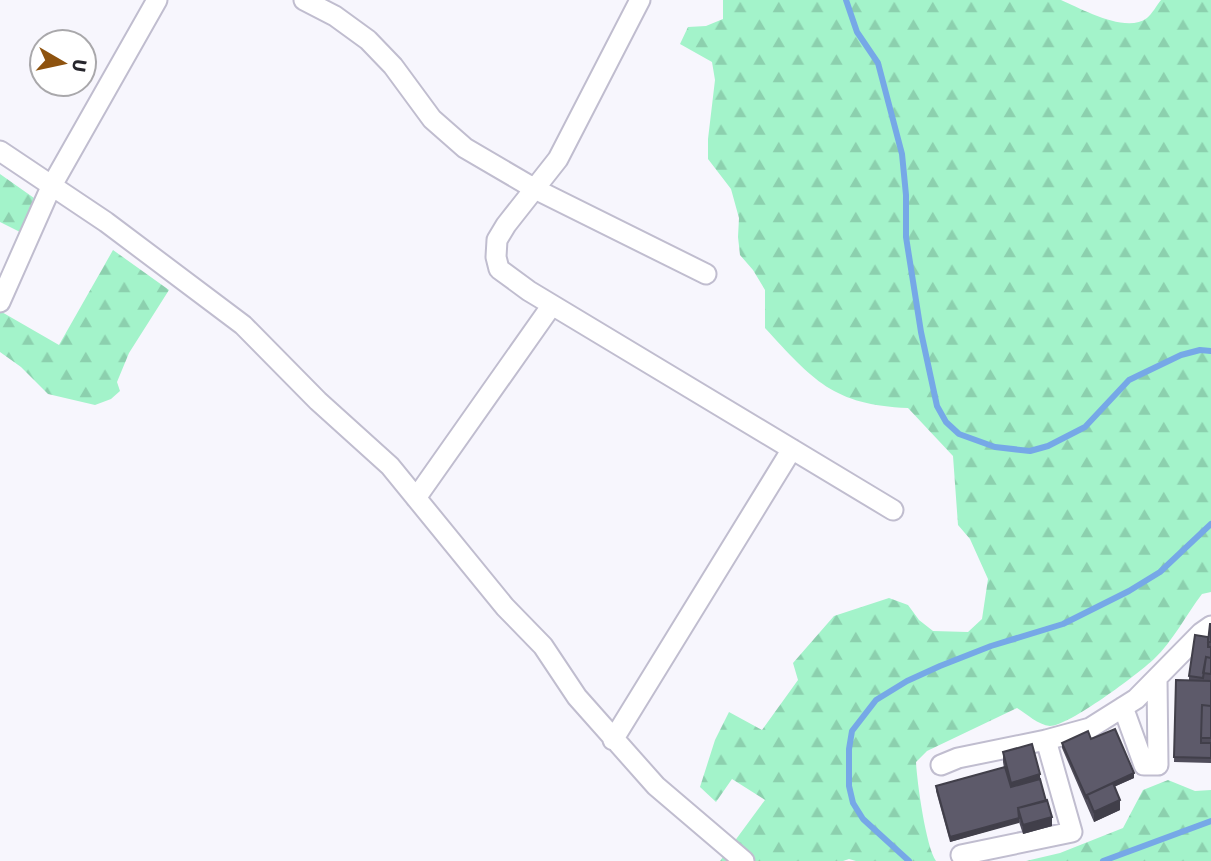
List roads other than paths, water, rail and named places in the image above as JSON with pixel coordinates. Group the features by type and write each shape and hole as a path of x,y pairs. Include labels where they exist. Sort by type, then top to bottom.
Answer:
{"street":[{"path":"0,302 51,187 157,0"},
{"path":"304,0 335,16 368,40 393,66 432,119 465,148 535,189 706,274"},
{"path":"640,0 558,159 497,240 496,257 499,269 552,305 893,510"},
{"path":"0,151 106,222 243,325 318,401 390,466 505,607 543,646 577,697 613,740 656,786 744,861"},
{"path":"416,498 552,305"},
{"path":"613,740 792,449"},
{"path":"941,765 958,758 1090,728 1136,699 1211,626"},
{"path":"1123,707 1144,765 1158,765 1157,678"},
{"path":"961,855 1072,832 1046,740"}],"waterway":[{"path":"846,0 857,32 878,63 902,154 906,237 921,332 937,406 946,422 959,434 995,447 1030,451 1048,446 1085,427 1129,380 1181,355 1200,350 1211,351"},
{"path":"909,861 863,819 853,803 849,786 852,731 876,700 907,681 940,666 991,646 1063,624 1129,591 1160,572 1211,524"},
{"path":"1103,861 1211,821"}]}
